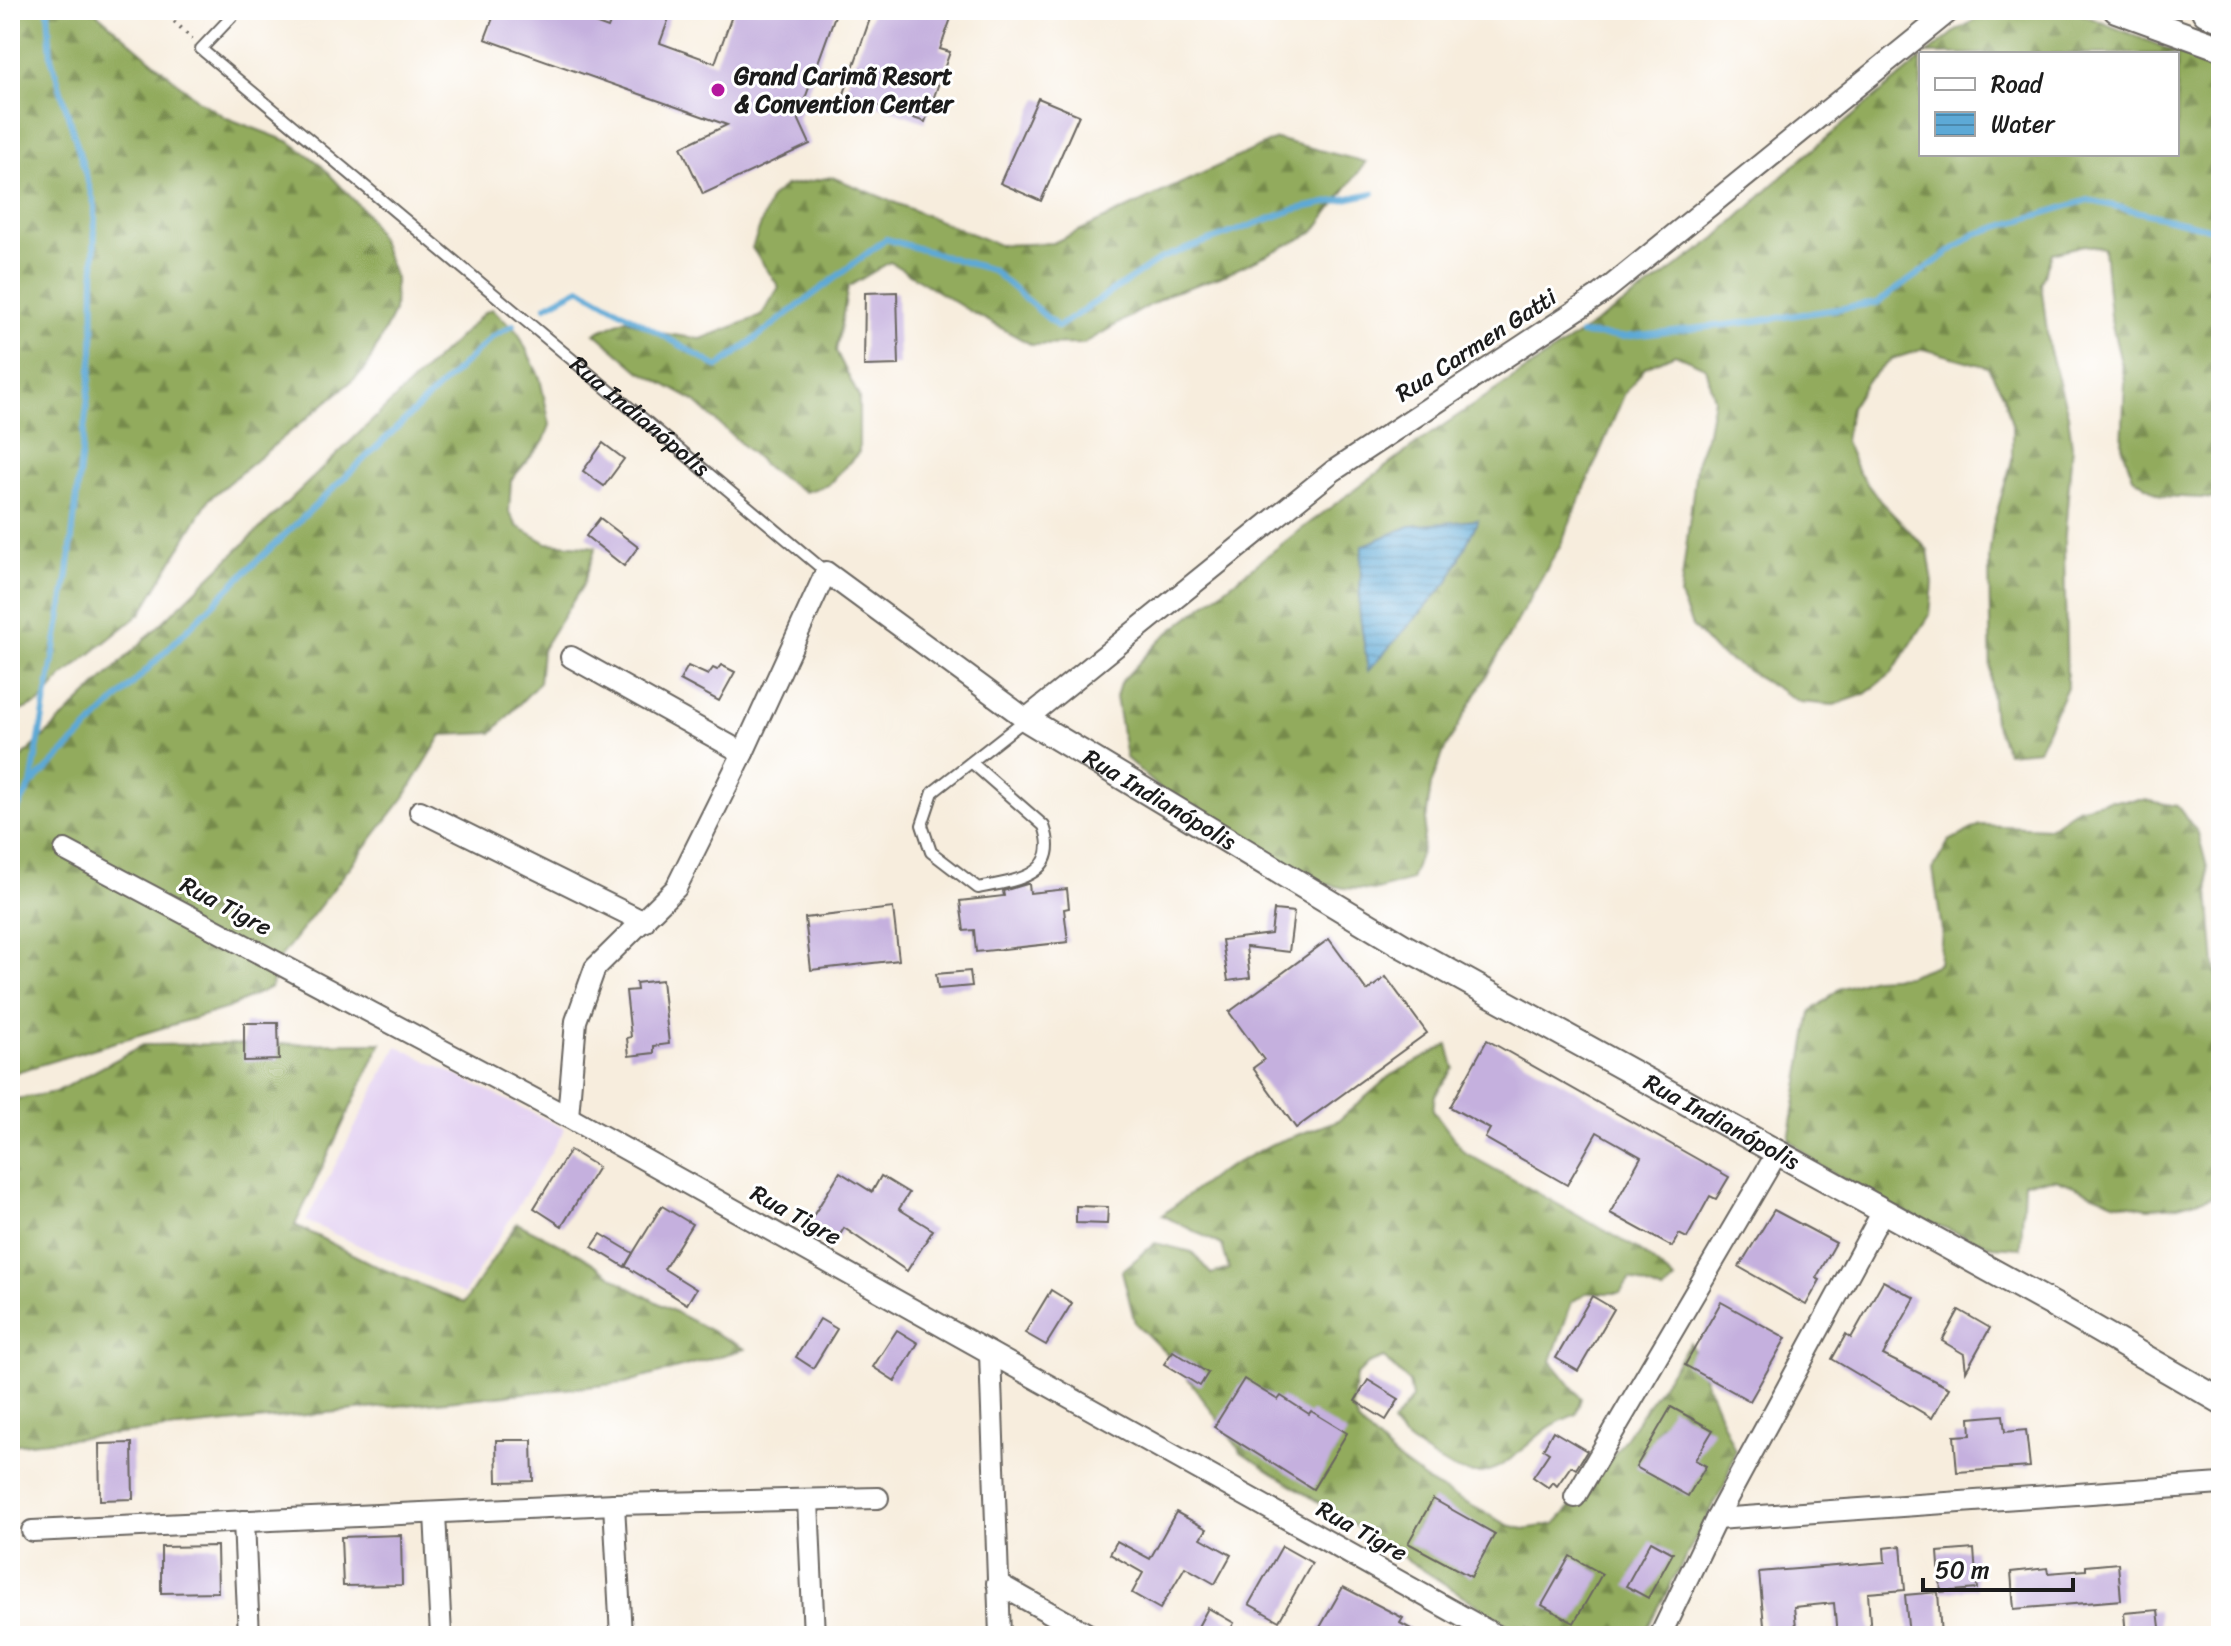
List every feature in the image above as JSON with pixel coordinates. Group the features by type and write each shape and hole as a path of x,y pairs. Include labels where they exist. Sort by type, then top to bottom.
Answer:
{"highway":[{"path":"2208,10 2221,15"}],"street":[{"name":"Rua Carmen Gatti","path":"1026,719 1333,471 1601,294 1951,10"},
{"path":"2116,10 2221,48"},
{"name":"Rua Indianópolis","path":"826,572 1026,719 1403,946 2063,1310 2221,1401"},
{"path":"568,1117 576,1021 595,968 676,888 743,753 826,572"},
{"path":"571,657 743,753"},
{"path":"420,811 644,922"},
{"name":"Rua Tigre","path":"65,850 568,1117 1497,1636"},
{"path":"1575,1497 1777,1153"},
{"path":"1660,1636 1716,1519 1883,1211"},
{"path":"990,1353 1000,1636"},
{"path":"1716,1519 2221,1484"},
{"path":"32,1531 614,1504 878,1498"},
{"path":"808,1501 814,1636"},
{"path":"614,1504 621,1636"},
{"path":"435,1513 441,1636"},
{"path":"244,1521 249,1636"},
{"path":"997,1583 1091,1636"}],"lane":[{"path":"201,49 238,10"},
{"name":"Rua Indianópolis","path":"201,49 826,572"},
{"path":"971,762 1044,826 1049,840 1044,863 1027,878 978,888 931,852 922,825 933,792 971,762 1026,719"}],"path":[{"path":"163,10 201,49"}],"shaded area":[{"path":"397,1046 565,1129 464,1294 306,1221"}],"green space":[{"path":"10,10 93,10 198,100 227,118 290,142 319,163 366,213 382,243 395,279 394,312 365,370 209,499 141,613 62,677 40,703 10,715"},
{"path":"1992,10 2071,10 2176,52 1930,52 1956,31"},
{"path":"2179,53 2221,70 2221,499 2161,496 2133,477 2122,446 2125,380 2110,316 2104,248 2084,245 2052,253 2041,283 2049,348 2068,414 2072,446 2064,547 2067,687 2038,750 2007,753 1994,722 1989,557 1993,525 2012,460 2012,425 2004,395 1988,367 1924,349 1892,359 1868,380 1850,408 1845,441 1858,472 1881,502 1928,550 1933,583 1930,615 1892,673 1865,694 1834,705 1800,702 1716,652 1692,626 1680,596 1697,460 1708,431 1714,399 1705,367 1675,354 1645,367 1624,395 1561,544 1444,751 1431,785 1422,849 1411,880 1377,890 1314,882 1176,803 1126,758 1116,697 1120,683 1161,639 1296,533 1426,437 1716,238 1792,167 1919,61 1919,156 2179,156"},
{"path":"1276,139 1366,162 1313,233 1220,277 1171,293 1083,344 1032,345 890,262 848,287 836,351 859,397 859,452 828,485 805,492 771,471 693,400 638,370 595,333 626,319 660,333 701,339 761,316 779,287 752,248 771,197 785,186 832,177 999,245 1053,243"},
{"path":"492,309 518,332 540,378 550,425 544,441 511,480 509,512 517,526 547,543 596,547 583,585 542,650 539,683 492,733 442,735 405,796 279,959 271,987 228,1008 10,1074 10,769 485,312"},
{"path":"2110,800 2144,800 2177,806 2198,833 2207,867 2215,965 2221,997 2221,1181 2211,1197 2178,1206 2148,1208 2114,1202 2056,1179 2024,1182 2021,1248 1991,1246 1899,1210 1817,1164 1789,1139 1811,1012 1839,989 1873,978 1907,976 1939,964 1942,931 1933,869 1949,841 1980,825 2049,828 2077,808"},
{"path":"381,1043 295,1225 378,1267 464,1303 517,1223 581,1255 630,1288 745,1349 625,1383 10,1445 10,1100 56,1092 143,1045"},
{"path":"1448,1045 1454,1068 1435,1095 1433,1110 1464,1152 1638,1249 1675,1280 1663,1292 1630,1279 1620,1293 1586,1293 1572,1302 1551,1361 1581,1398 1576,1414 1550,1427 1494,1469 1468,1473 1453,1468 1401,1435 1392,1424 1412,1398 1409,1382 1384,1358 1368,1364 1356,1376 1352,1407 1358,1422 1393,1456 1434,1486 1508,1525 1524,1529 1555,1524 1600,1475 1690,1343 1735,1451 1725,1484 1643,1636 1525,1636 1241,1452 1179,1366 1135,1323 1122,1271 1155,1243 1192,1252 1211,1274 1229,1269 1222,1245 1162,1215 1219,1172 1272,1144 1339,1120 1391,1075"}],"water":[{"path":"1478,520 1449,581 1368,671 1359,610 1362,546 1410,526"}],"building":[{"name":"Grand Carimã Resort & Convention Center","path":"496,10 559,10 608,28 615,10 672,10 660,43 715,63 734,10 837,10 798,118 810,144 703,194 681,147 727,125 485,39"},
{"name":"Grand Carimã Resort & Convention Center","path":"873,10 954,10 940,49 950,52 925,122 844,94"},
{"path":"1038,98 1079,115 1041,201 1000,183"},
{"path":"897,292 899,365 864,366 865,293"},
{"path":"603,443 624,459 604,486 583,471"},
{"path":"600,518 638,547 624,566 586,536"},
{"path":"721,665 735,672 719,701 680,680 688,666 708,675 713,668 717,670"},
{"path":"1029,884 1030,893 1067,889 1069,908 1064,909 1068,942 976,952 974,930 964,931 960,901 1004,896 1003,891"},
{"path":"893,908 899,960 811,970 805,918"},
{"path":"1274,910 1294,912 1289,952 1246,947 1250,978 1228,981 1222,940 1271,934"},
{"path":"1329,939 1367,991 1386,977 1427,1033 1296,1128 1253,1068 1264,1060 1229,1012"},
{"path":"970,971 972,986 938,989 936,974"},
{"path":"662,980 669,1044 654,1046 654,1053 629,1056 627,1038 631,1037 626,991 637,990 636,983"},
{"path":"244,1023 278,1023 279,1060 244,1061"},
{"path":"1487,1040 1729,1177 1716,1199 1710,1196 1687,1238 1679,1234 1672,1247 1610,1213 1641,1157 1597,1132 1567,1185 1485,1138 1490,1129 1450,1107"},
{"path":"570,1150 598,1167 562,1226 534,1208"},
{"path":"840,1172 872,1192 881,1176 909,1193 899,1209 933,1230 907,1271 844,1228 838,1238 810,1221"},
{"path":"662,1206 692,1224 664,1269 696,1289 687,1304 625,1266"},
{"path":"1076,1206 1108,1207 1107,1224 1076,1223"},
{"path":"1774,1210 1836,1243 1816,1278 1820,1280 1806,1305 1739,1267"},
{"path":"601,1234 633,1253 625,1267 592,1247"},
{"path":"1883,1281 1915,1298 1883,1355 1949,1388 1932,1418 1832,1359 1846,1334 1851,1338"},
{"path":"1051,1290 1072,1303 1046,1345 1025,1333"},
{"path":"1592,1296 1614,1309 1578,1371 1556,1358"},
{"path":"1721,1302 1786,1338 1750,1401 1685,1365"},
{"path":"1959,1310 1990,1328 1966,1371 1964,1354 1942,1341"},
{"path":"820,1319 837,1329 813,1368 796,1357"},
{"path":"897,1330 918,1343 895,1381 873,1367"},
{"path":"1173,1351 1208,1373 1200,1386 1164,1364"},
{"path":"1244,1379 1278,1400 1281,1396 1347,1433 1313,1489 1214,1427"},
{"path":"1368,1380 1399,1399 1386,1420 1355,1401"},
{"path":"1671,1407 1713,1430 1695,1460 1706,1466 1688,1496 1636,1467"},
{"path":"2003,1415 2005,1432 2026,1430 2030,1467 1957,1472 1954,1436 1971,1435 1970,1418"},
{"path":"1553,1431 1587,1451 1576,1469 1571,1466 1557,1486 1553,1482 1549,1488 1533,1477 1549,1453 1543,1449"},
{"path":"496,1440 532,1440 533,1481 497,1482"},
{"path":"132,1443 133,1499 100,1500 99,1444"},
{"path":"1433,1499 1495,1534 1471,1577 1408,1543"},
{"path":"1176,1512 1207,1529 1201,1538 1231,1555 1215,1584 1185,1567 1160,1609 1132,1593 1143,1573 1110,1554 1117,1541 1150,1559"},
{"path":"401,1535 402,1585 343,1586 341,1537"},
{"path":"1651,1541 1673,1553 1648,1598 1626,1586"},
{"path":"217,1546 218,1592 161,1593 161,1547"},
{"path":"1282,1546 1312,1563 1279,1621 1249,1604"},
{"path":"1901,1546 1905,1590 1868,1593 1871,1636 1837,1636 1834,1603 1794,1607 1797,1636 1765,1636 1759,1572 1885,1562 1884,1548"},
{"path":"1974,1549 1977,1589 1941,1592 1938,1552"},
{"path":"1570,1556 1602,1574 1574,1623 1542,1605"},
{"path":"2118,1563 2121,1600 2014,1609 2011,1572 2047,1568 2048,1573 2086,1570 2086,1566"},
{"path":"1343,1587 1403,1618 1400,1623 1424,1636 1366,1636 1352,1628 1347,1636 1315,1636"},
{"path":"1938,1592 1941,1636 1909,1636 1905,1595"},
{"path":"1208,1608 1234,1623 1227,1636 1193,1636"},
{"path":"2158,1610 2161,1636 2126,1636 2124,1613"}],"waterway":[{"path":"10,822 31,785 68,574 93,352 95,206 51,57 48,10"},
{"path":"546,306 580,288 718,367 886,239 992,270 1058,327 1162,258 1293,210 1373,193"},
{"path":"1581,334 1623,337 1877,303 1975,234 2088,200 2221,231"},
{"path":"33,783 232,585 492,337 513,325"}],"place":[{"name":"Grand Carimã Resort & Convention Center","path":"718,90"}]}
